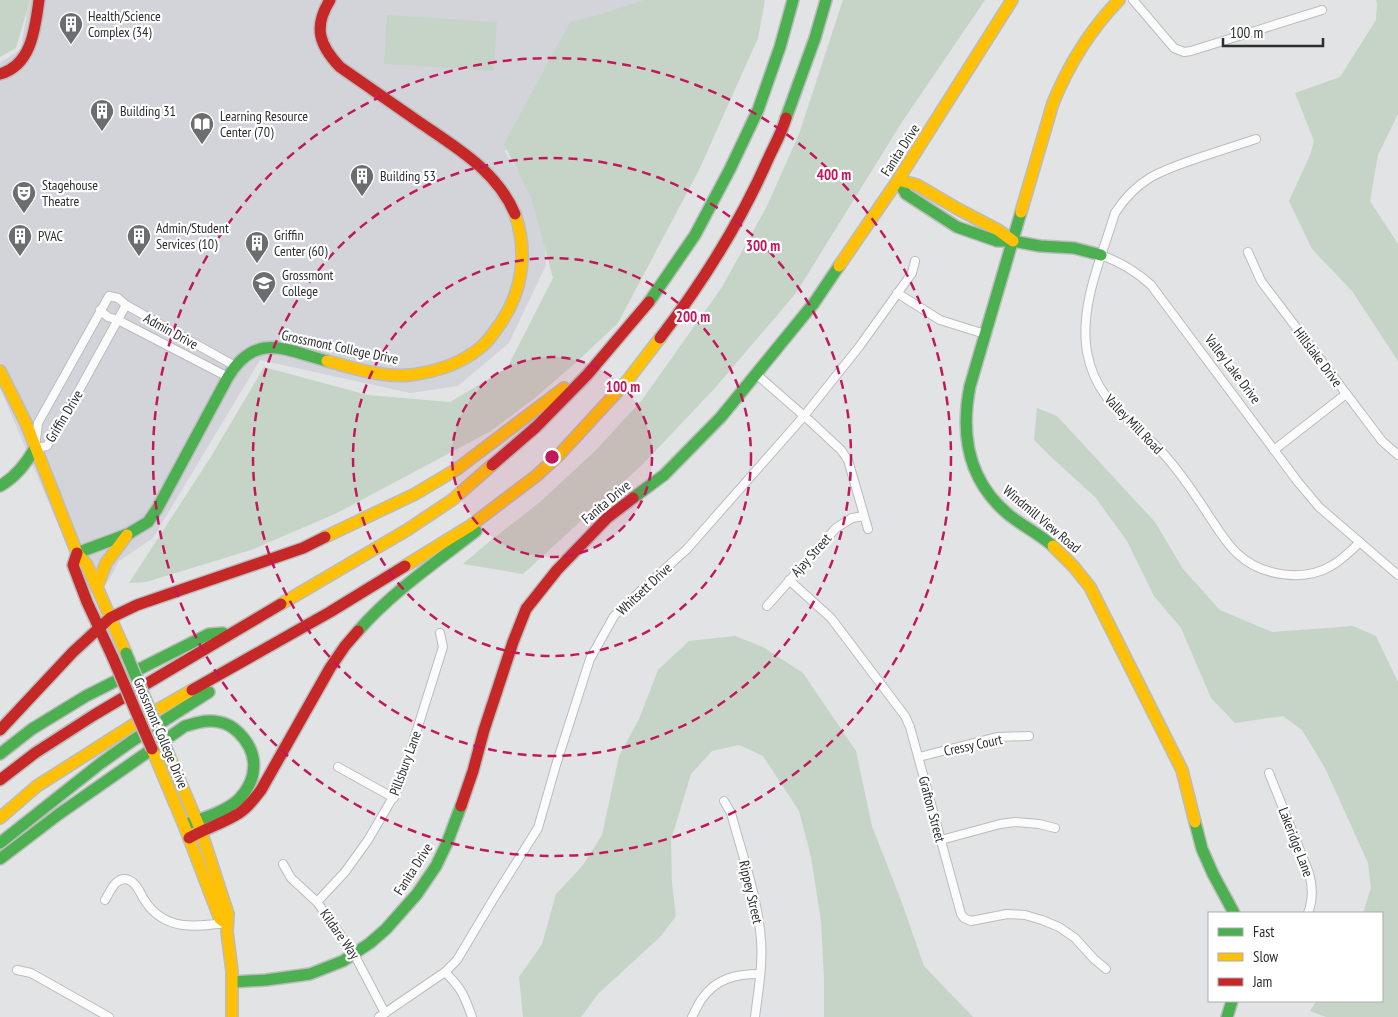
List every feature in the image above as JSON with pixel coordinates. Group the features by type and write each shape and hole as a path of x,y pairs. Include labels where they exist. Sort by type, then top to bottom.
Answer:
{"main road":[{"path":"0,74 19,63 30,47 40,0"},
{"name":"Grossmont College Drive","path":"77,553 128,534 148,522 157,509 228,377 243,357 260,348 277,348 384,374 407,376 442,369 480,348 504,319 518,290 523,260 523,246 518,220 500,185 474,160 340,67 321,42 320,19 330,0"},
{"path":"0,780 35,753 72,729 232,632 407,530 452,500 536,427 587,375 656,294 695,235 730,169 758,110 780,47 792,0"},
{"path":"184,825 199,826 237,815 253,800 261,790 344,646 372,615 403,588 484,525 559,456 627,381 676,318 724,245 757,185 785,122 815,38 826,0"},
{"name":"Fanita Drive","path":"233,982 310,974 343,961 370,943 401,913 436,866 444,850 473,771 484,730 526,609 556,570 607,518 664,475 721,417 814,303 898,180 1012,0"},
{"name":"Windmill View Road","path":"1120,0 1103,17 1083,43 1059,87 1053,103 970,386 965,407 966,439 975,470 985,488 998,504 1058,550 1075,567 1090,587 1182,770 1202,849 1233,912"},
{"name":"Valley Lake Drive","path":"898,180 906,194 957,227 997,241 1074,248 1101,255"},
{"name":"Grossmont College Drive","path":"0,371 26,424 77,553 87,565 97,587 199,826 228,914 226,923 233,982 232,1017"},
{"path":"0,730 72,652 110,618 137,605 303,548 415,494 457,469 560,390 587,375"},
{"path":"0,486 18,474 35,448"},
{"path":"0,818 37,786 88,753 152,713 312,622 470,526 536,476"},
{"path":"97,587 106,563 128,534"},
{"name":"Grossmont College Drive","path":"77,553 73,565 87,602 113,658 184,825 220,919 226,923"},
{"path":"0,843 132,741 254,664 312,622"},
{"path":"0,754 32,729 86,696 209,634 232,632"},
{"path":"0,859 59,814 186,726 203,720 216,720 233,727 246,739 253,754 253,775 245,794 199,826 189,838"},
{"path":"1227,1017 1232,1002"}],"street":[{"path":"1133,0 1174,48 1184,52 1322,10"},
{"name":"Valley Mill Road","path":"1256,139 1162,170 1144,180 1129,194 1115,213 1101,255 1085,321 1087,352 1093,373 1109,401 1116,410 1162,452 1188,484 1224,538 1238,555 1253,565 1270,572 1287,575 1304,574 1329,568 1360,542"},
{"name":"Hillslake Drive","path":"1248,252 1260,281 1382,441 1398,455"},
{"name":"Valley Lake Drive","path":"1101,255 1131,269 1156,291 1298,482 1320,507 1398,574"},
{"name":"Whitsett Drive","path":"382,1015 445,972 457,960 538,828 590,659 614,616 687,549 804,416 859,347 898,293 912,273 915,261"},
{"path":"898,293 940,320 985,334"},
{"name":"Admin Drive","path":"109,296 118,298 126,305 235,366"},
{"name":"Griffin Drive","path":"109,296 38,423 35,448 47,446 126,305"},
{"name":"Admin Drive","path":"100,310 108,317 118,320 228,377"},
{"path":"756,374 841,450 848,460 853,474 868,529"},
{"path":"1274,450 1346,394"},
{"name":"Ajay Street","path":"767,606 836,528 852,518 864,516"},
{"name":"Grafton Street","path":"789,580 830,618 905,716 910,727 961,914 964,918 971,921 1006,914 1016,914 1042,920 1060,927 1075,938 1106,969"},
{"name":"Pillsbury Lane","path":"317,902 345,872 368,840 400,787 443,647 440,633"},
{"name":"Cressy Court","path":"918,758 997,737 1029,736"},
{"path":"338,767 394,798"},
{"name":"Lakeridge Lane","path":"1269,772 1309,873 1312,896 1308,912"},
{"name":"Rippey Street","path":"724,801 731,813 758,914 761,942 760,974 755,1017"},
{"path":"941,840 1000,824 1016,822 1039,824 1054,828"},
{"name":"Kildare Way","path":"283,864 291,878 317,902 354,954 382,1015"},
{"path":"105,900 114,884 128,879 137,885 143,899 153,910 171,922 192,927 226,923"},
{"path":"17,970 31,972 109,1017"},
{"path":"445,972 459,986 465,996 472,1017"},
{"path":"692,1017 702,998 716,985 736,975 760,974"}],"shaded area":[{"name":"Grossmont College","path":"30,0 643,0 573,29 505,152 542,208 546,265 509,343 458,386 410,393 260,360 153,538 119,561 109,580 88,595 0,388 0,63 21,49"}],"green space":[{"path":"0,0 30,0 16,48 0,57"},
{"path":"643,0 765,0 758,38 699,170 618,323 535,398 491,431 337,513 251,550 146,582 129,583 212,455 264,367 368,395 450,402 507,368 553,278 531,198 504,144 570,22"},
{"path":"843,0 985,0 902,122 796,293 715,388 643,464 523,574 463,564 540,502 595,451 642,400 722,287 767,206 799,134"},
{"path":"1376,0 1398,0 1398,114 1378,155 1370,201 1398,244 1398,361 1352,291 1312,249 1289,201 1310,155 1314,141 1295,93 1340,77 1376,20"},
{"path":"387,15 497,22 494,71 384,64"},
{"path":"1037,408 1057,416 1155,522 1183,569 1220,610 1272,632 1353,626 1376,636 1398,682 1398,1017 1326,1017 1310,1011 1315,1002 1383,1002 1383,912 1363,912 1371,888 1368,863 1325,768 1302,730 1283,716 1235,723 1211,698 1181,628 1154,596 1127,541 1095,497 1034,440"},
{"path":"735,636 763,647 803,673 856,751 872,826 924,966 973,1017 824,1017 821,921 811,857 799,811 763,756 739,745 712,751 691,774 671,840 672,884 676,916 661,936 598,994 581,1017 523,1017 519,977 542,944 556,894 583,865 602,835 619,756 639,719 658,670 689,641"}],"traffic: fast":[{"path":"649,302 695,235 730,169 758,110 780,47 793,0"},
{"path":"786,118 815,38 826,0"},
{"path":"898,180 906,194 957,227 997,241 1074,248 1101,255"},
{"path":"1021,212 970,386 966,422 967,440 970,457 976,472 984,488 995,502 1009,515 1053,546"},
{"path":"633,498 664,475 721,417 814,303 839,266"},
{"path":"77,553 128,534 148,522 157,509 228,377 249,354 261,349 285,349 327,361"},
{"path":"0,486 20,470 35,448"},
{"path":"358,631 399,591 476,531"},
{"path":"0,754 32,729 86,696 209,634 223,633"},
{"path":"126,653 170,758"},
{"path":"0,843 101,763 209,692"},
{"path":"0,859 59,814 185,726 206,721 224,723 239,733 250,749 254,765 250,782 240,798 229,807 184,825"},
{"path":"233,982 310,974 343,961 370,943 386,929 417,894 436,866 461,806"},
{"path":"1195,822 1202,849 1233,912"},
{"path":"1227,1017 1232,1002"}],"traffic: slow":[{"path":"839,266 898,180 1012,0"},
{"path":"1021,212 1053,103 1059,89 1073,61 1090,35 1119,0"},
{"path":"898,180 917,185 998,230 1013,241"},
{"path":"327,361 379,374 400,376 429,372 456,363 481,347 508,311 518,285 522,257 519,228 515,214"},
{"path":"405,566 470,526 536,476 559,455 627,381 660,338"},
{"path":"0,371 26,423 77,553 87,565 126,653"},
{"path":"325,537 415,494 457,469 564,388"},
{"path":"281,604 407,530 452,500 492,465"},
{"path":"97,587 106,563 127,535"},
{"path":"1053,546 1074,567 1090,587 1182,770 1195,822"},
{"path":"0,818 37,786 152,713 192,690"},
{"path":"152,749 220,919 226,923"},
{"path":"170,758 201,831 228,914 227,932 232,971 232,1017"}],"traffic: jam":[{"path":"0,74 19,63 25,54 36,22 39,0"},
{"path":"330,0 321,19 320,27 323,43 333,59 340,67 448,141 487,173 498,185 515,214"},
{"path":"660,338 706,273 734,228 758,181 786,118"},
{"path":"492,465 536,427 587,375 649,302"},
{"path":"461,806 513,642 526,609 557,570 607,518 633,498"},
{"path":"0,730 73,652 110,618 137,605 303,548 325,537"},
{"path":"77,553 73,565 87,602 113,658"},
{"path":"192,690 330,612 405,566"},
{"path":"0,780 35,753 94,715 281,604"},
{"path":"189,838 240,813 256,797 330,668 358,631"},
{"path":"113,658 152,749"}],"place":[{"name":"Health/Science Complex (34)","path":"71,45"},
{"name":"Building 31","path":"102,132"},
{"name":"Learning Resource Center (70)","path":"202,145"},
{"name":"Building 53","path":"362,197"},
{"name":"Stagehouse Theatre","path":"24,214"},
{"name":"PVAC","path":"20,257"},
{"name":"Admin/Student Services (10)","path":"139,257"},
{"name":"Griffin Center (60)","path":"257,264"},
{"name":"Grossmont College","path":"264,304"}]}
